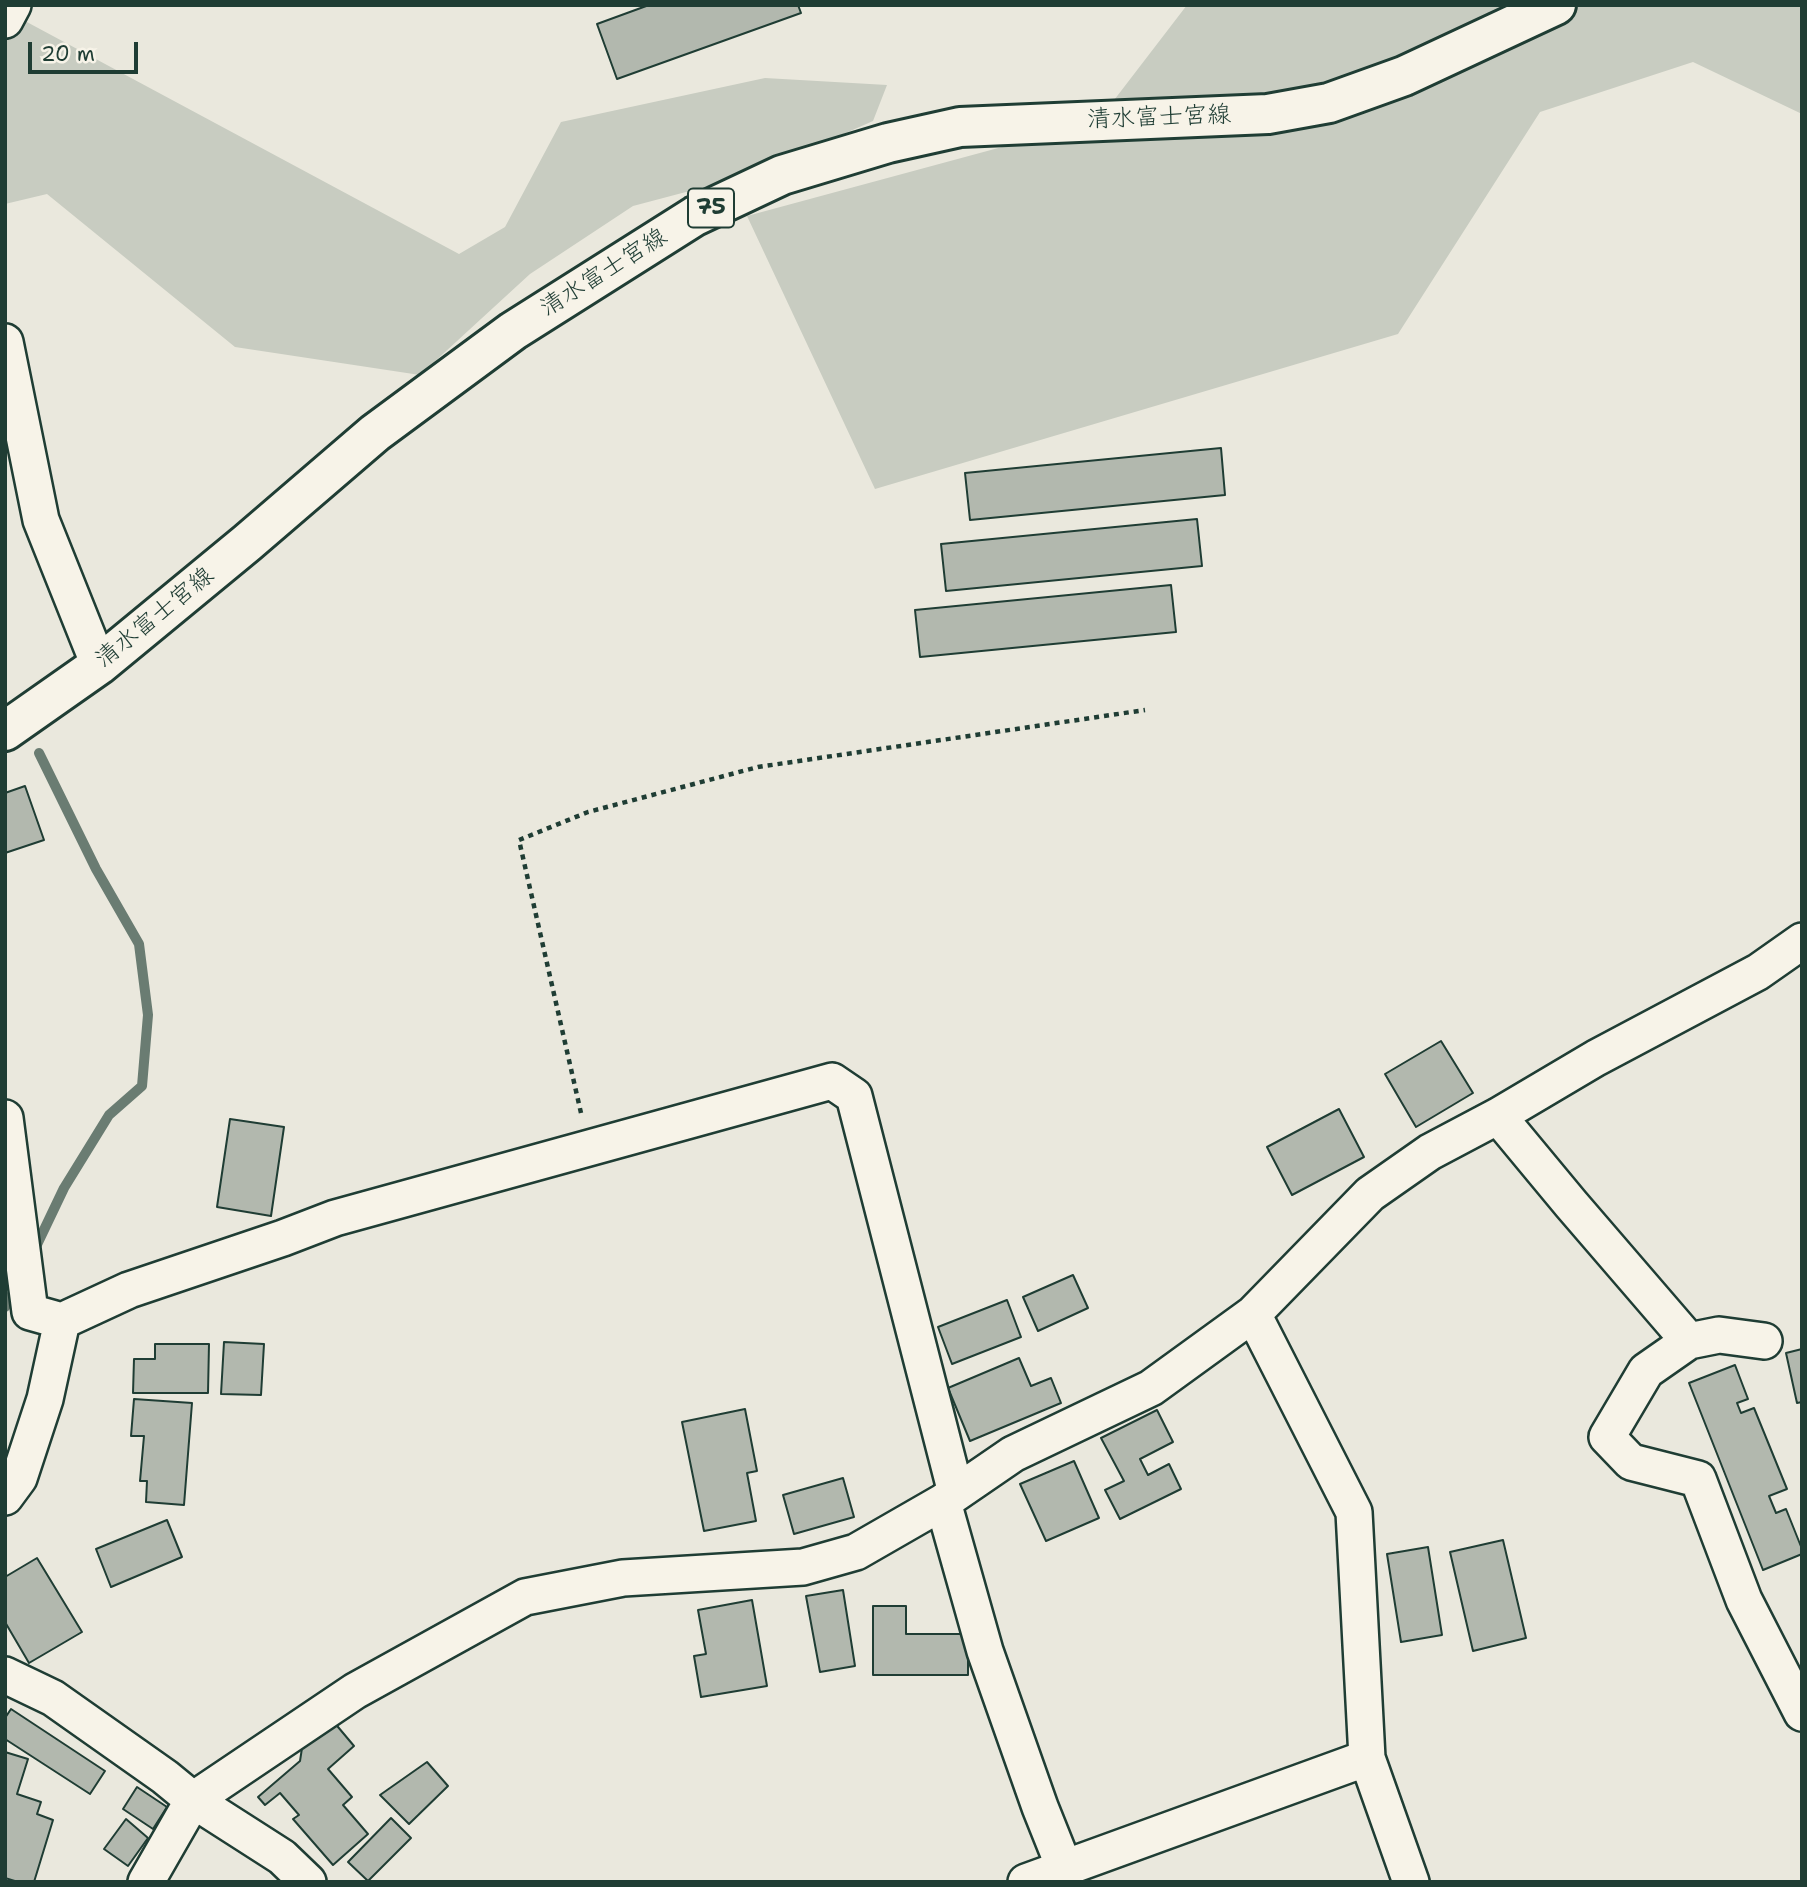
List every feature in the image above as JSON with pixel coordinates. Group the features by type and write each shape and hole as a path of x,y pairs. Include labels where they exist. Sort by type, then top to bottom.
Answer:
{"main road":[{"name":"清水富士宮線","path":"5,731 99,665 375,433 513,331 695,216 782,175 888,142 960,127 1268,114 1329,103 1404,76 1556,5"}],"street":[{"path":"5,19 13,5"},
{"path":"5,342 41,520 99,665"},
{"path":"146,1882 193,1800 355,1691 524,1597 623,1577 803,1567 856,1552 950,1497 1013,1454 1151,1388 1253,1314 1370,1194 1430,1152 1498,1116 1596,1058 1758,972 1802,941"},
{"path":"5,1118 30,1312 62,1321 130,1290 335,1218 832,1081 854,1096 985,1651 1064,1867"},
{"path":"1498,1116 1689,1341"},
{"path":"1253,1314 1354,1512 1367,1758 1411,1882"},
{"path":"5,1497 19,1478 45,1399 62,1321"},
{"path":"1764,1341 1718,1335 1689,1341 1646,1371 1608,1437 1631,1462 1698,1479 1744,1600 1802,1713"},
{"path":"5,1675 53,1698 165,1777 193,1800 282,1857 308,1882"},
{"path":"1026,1882 1367,1758"}],"path":[{"path":"589,1148 519,840 588,812 758,767 1145,710"}],"shaded area":[{"path":"1187,5 1802,5 1802,114 1693,62 1540,112 1398,334 875,489 747,216 1098,121"},
{"path":"25,21 459,254 505,227 561,122 765,78 887,85 873,121 750,175 633,206 530,274 420,375 235,347 47,194 5,204 5,38"}],"building":[{"path":"649,5 798,5 801,13 617,79 597,24"},
{"path":"1221,448 1225,495 970,520 965,473"},
{"path":"1197,519 1202,566 946,591 941,544"},
{"path":"1171,585 1176,632 920,657 915,610"},
{"path":"25,786 44,840 5,853 5,793"},
{"path":"1441,1041 1473,1093 1416,1127 1385,1074"},
{"path":"1339,1109 1364,1157 1292,1195 1267,1147"},
{"path":"230,1119 284,1127 271,1216 217,1207"},
{"path":"1073,1275 1088,1308 1038,1331 1023,1297"},
{"path":"1007,1300 1021,1337 952,1364 938,1327"},
{"path":"224,1342 264,1344 261,1395 221,1394"},
{"path":"155,1344 209,1344 208,1393 133,1393 134,1359 155,1359"},
{"path":"1802,1349 1802,1402 1797,1403 1786,1353"},
{"path":"1019,1358 1031,1386 1051,1378 1061,1403 970,1441 948,1388"},
{"path":"1735,1365 1748,1399 1737,1403 1741,1413 1754,1408 1787,1489 1769,1496 1776,1513 1786,1509 1802,1549 1802,1554 1763,1570 1689,1383"},
{"path":"134,1399 192,1403 184,1505 146,1502 147,1481 140,1481 144,1436 131,1436"},
{"path":"745,1409 757,1471 747,1473 756,1521 704,1531 682,1422"},
{"path":"1157,1410 1173,1442 1140,1459 1148,1475 1169,1464 1181,1489 1120,1519 1105,1490 1124,1481 1101,1438"},
{"path":"1074,1461 1099,1518 1046,1541 1020,1484"},
{"path":"843,1478 854,1517 794,1534 783,1495"},
{"path":"167,1520 182,1557 111,1587 96,1549"},
{"path":"1503,1540 1526,1638 1473,1651 1450,1552"},
{"path":"1428,1547 1442,1635 1401,1642 1387,1554"},
{"path":"37,1558 82,1632 29,1663 5,1622 5,1577"},
{"path":"843,1590 855,1666 820,1672 806,1596"},
{"path":"752,1600 767,1686 701,1697 694,1656 706,1654 698,1610"},
{"path":"873,1606 906,1606 906,1634 968,1634 968,1675 873,1675"},
{"path":"11,1709 105,1771 90,1794 5,1739 5,1718"},
{"path":"333,1721 354,1746 328,1769 352,1797 343,1805 368,1834 333,1865 293,1819 299,1815 280,1793 265,1805 258,1797 300,1761 302,1748"},
{"path":"5,1752 28,1759 17,1794 41,1802 37,1814 53,1820 34,1882 18,1882 5,1878"},
{"path":"427,1762 448,1786 409,1824 380,1795"},
{"path":"137,1787 167,1807 153,1829 123,1809"},
{"path":"391,1818 411,1838 368,1881 348,1862"},
{"path":"126,1819 148,1838 128,1866 104,1849"}],"waterway":[{"path":"32,1255 64,1188 109,1115 142,1086 148,1015 139,944 96,869 39,753"},
{"path":"5,1307 17,1285"}]}
